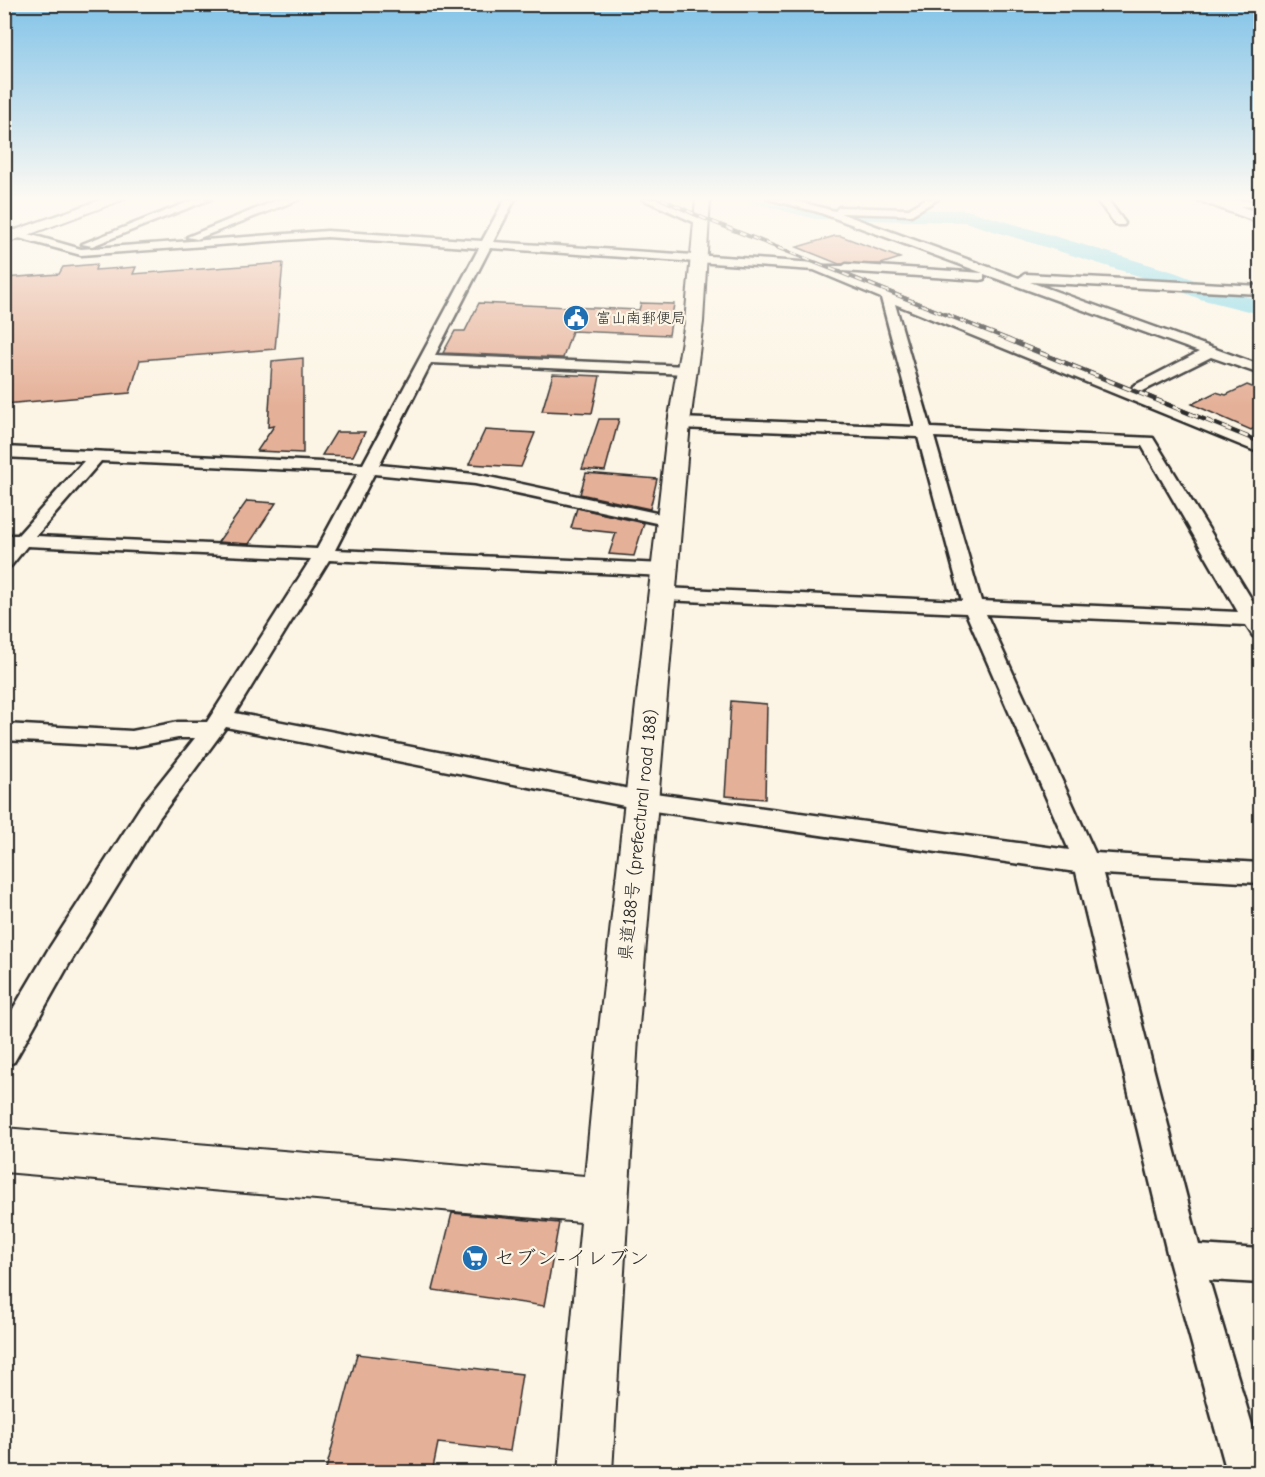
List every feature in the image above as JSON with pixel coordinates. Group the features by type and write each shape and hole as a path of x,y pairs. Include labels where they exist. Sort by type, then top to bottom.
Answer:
{"main road":[{"name":"県道188号 (prefectural road 188)","path":"585,1473 604,1201 640,800 679,423 699,268"},
{"path":"4,1150 604,1201"}],"street":[{"path":"4,1052 58,958 150,812 216,724 323,555 474,268"},
{"path":"818,268 1260,448"},
{"path":"846,268 1260,290"},
{"path":"978,268 1260,370"},
{"path":"887,297 972,607 1088,863 1186,1261 1247,1473"},
{"path":"1138,389 1210,352"},
{"path":"426,359 687,369"},
{"path":"679,423 1147,441 1258,623"},
{"path":"4,452 370,469 475,479 670,520"},
{"path":"4,562 14,540 97,456"},
{"path":"14,540 323,555 972,607 1258,623"},
{"path":"4,732 132,740 216,724 640,800 1088,863 1260,873"},
{"path":"1186,1261 1260,1266"}],"building":[{"path":"62,268 96,268 95,270 136,268 133,274 216,268 283,268 275,349 140,360 130,393 4,404 4,278 59,274"},
{"path":"479,303 639,310 641,303 674,304 669,335 572,331 563,358 443,353 455,331 465,331"},
{"path":"303,358 303,453 257,451 274,426 268,427 272,361"},
{"path":"553,374 600,376 592,413 542,411"},
{"path":"1247,385 1260,390 1260,425 1251,430 1192,404 1216,392 1226,395"},
{"path":"599,419 619,419 605,471 582,469"},
{"path":"485,430 535,433 521,467 469,464"},
{"path":"336,432 365,432 353,456 322,455"},
{"path":"586,473 657,479 650,509 580,494"},
{"path":"247,501 276,503 249,544 218,542"},
{"path":"577,508 644,523 634,556 609,554 616,533 571,528"},
{"path":"731,701 767,704 765,799 725,796"},
{"path":"452,1213 559,1223 544,1306 433,1290"},
{"path":"357,1354 522,1374 510,1451 438,1443 432,1473 325,1473"}],"waterway":[{"path":"1136,268 1209,294 1260,307"}],"railway":[{"path":"829,268 1010,340"},
{"path":"1006,339 1260,442"}],"place":[{"name":"富山南郵便局","path":"576,318"},
{"name":"セブン-イレブン","path":"475,1258"}]}
